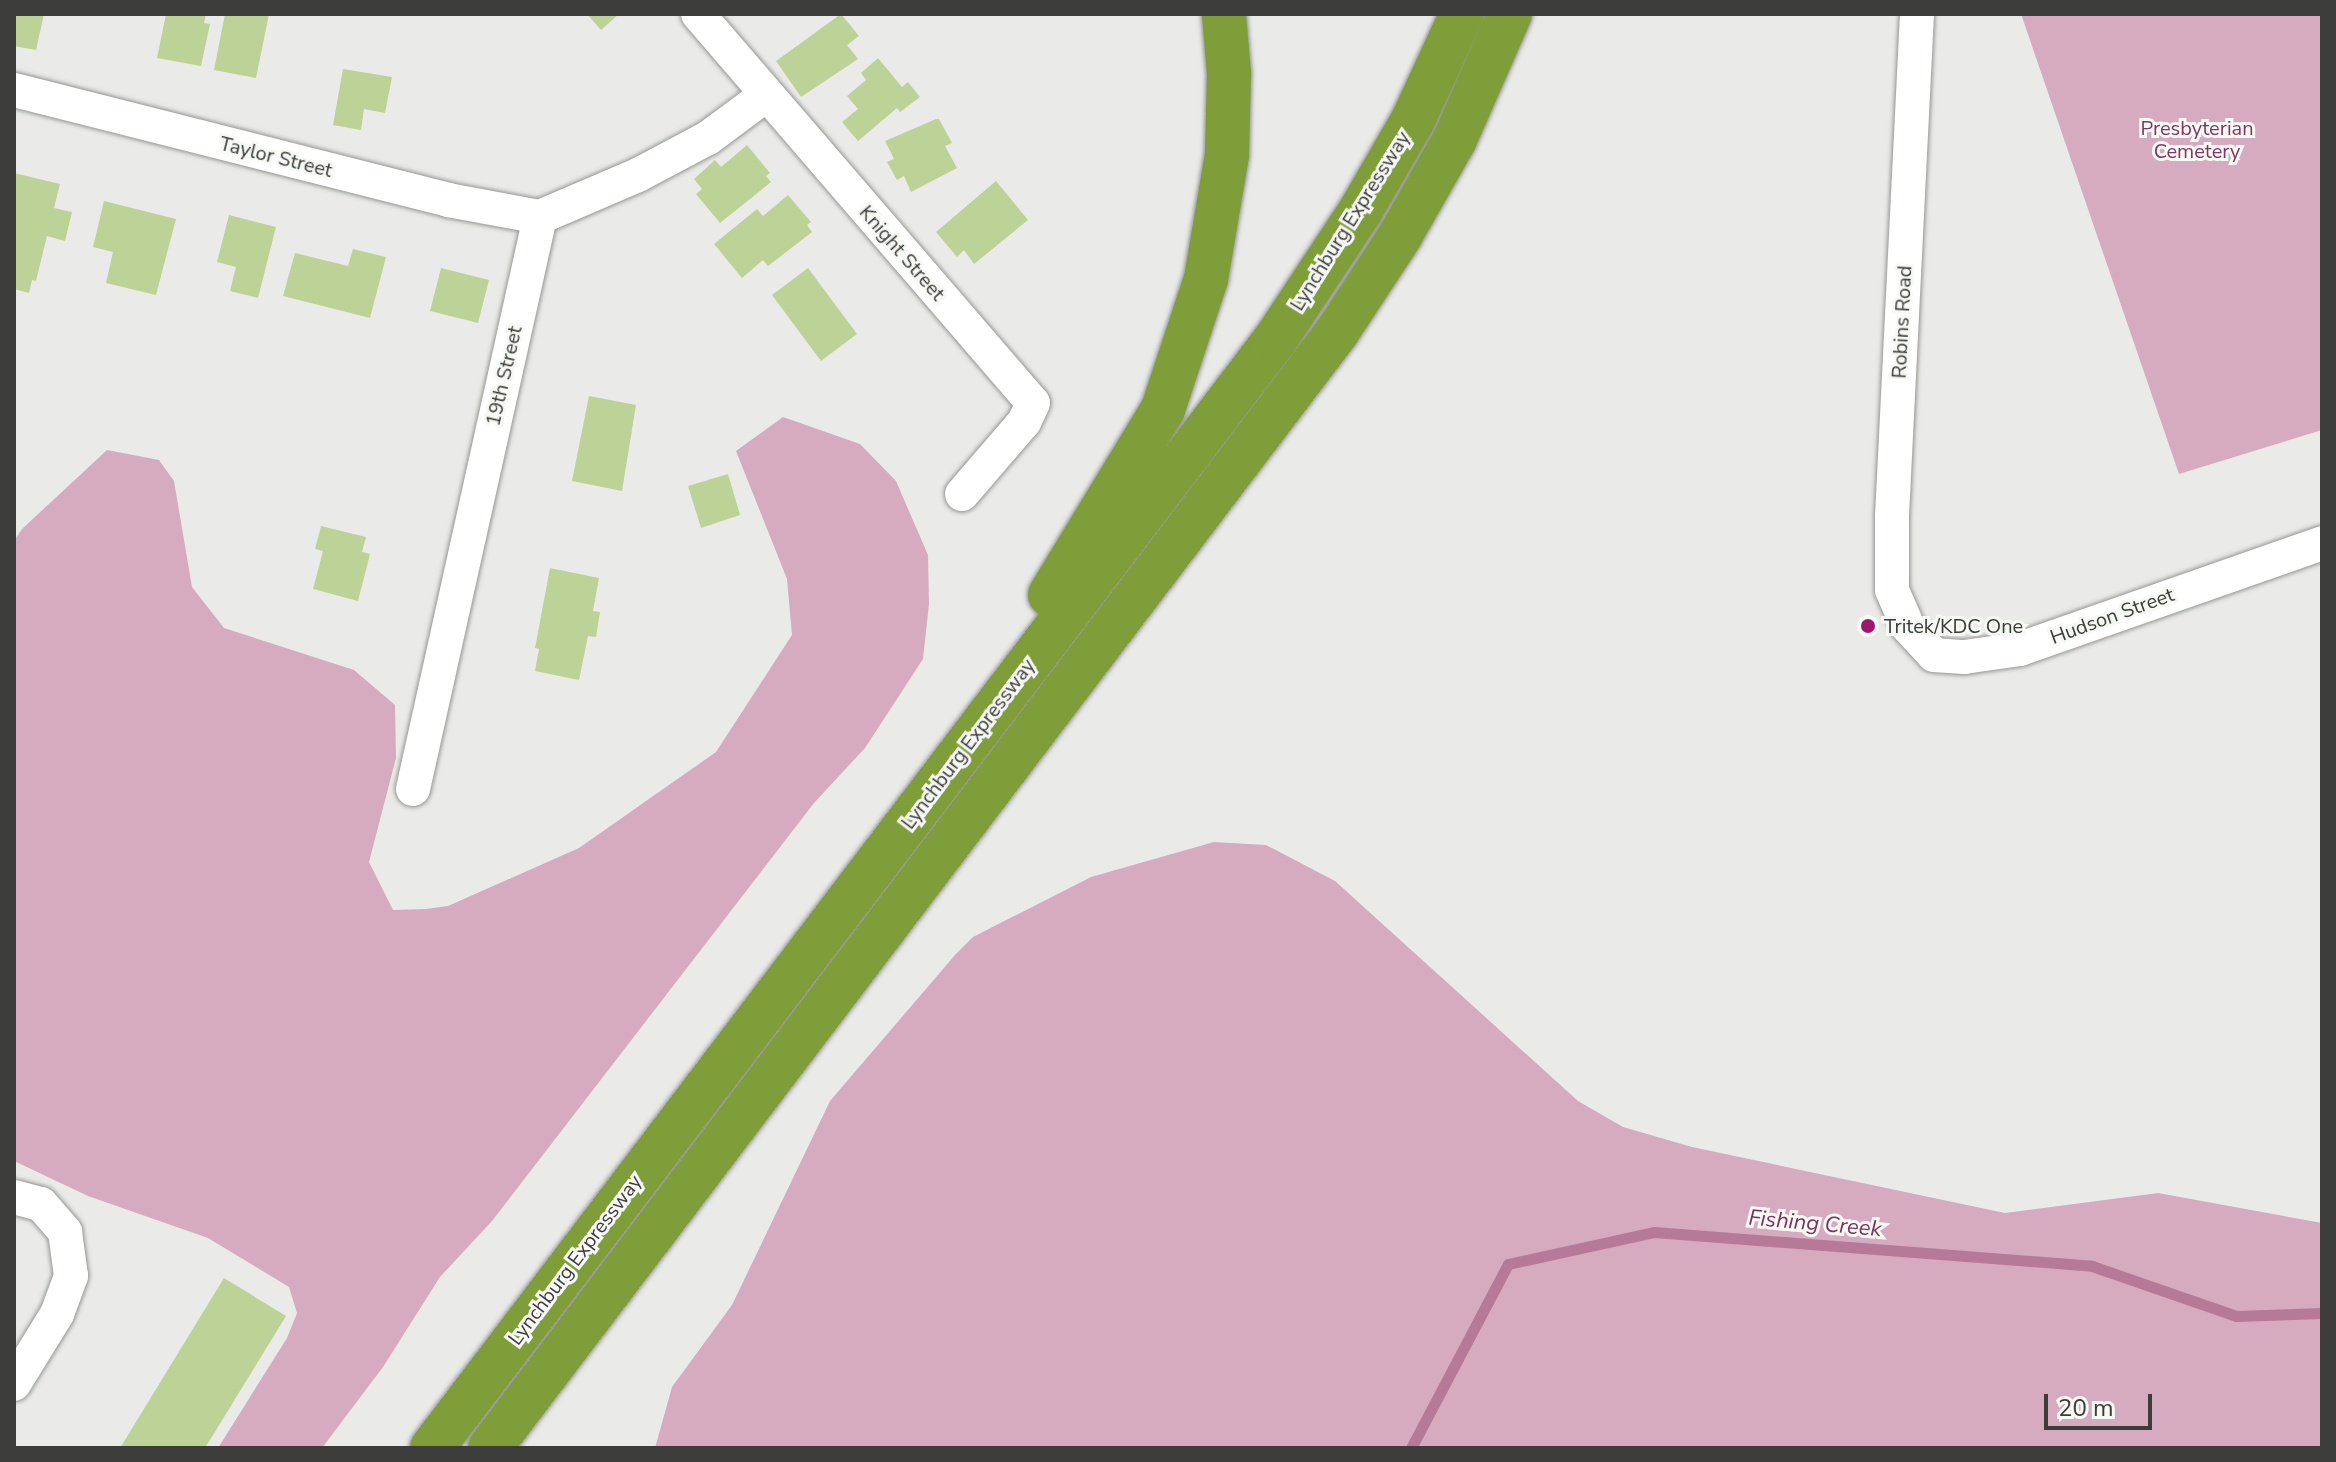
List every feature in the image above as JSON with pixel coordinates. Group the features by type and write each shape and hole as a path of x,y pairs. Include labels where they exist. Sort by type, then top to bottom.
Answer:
{"highway":[{"path":"929,795 1163,409 1206,279 1227,155 1229,74 1224,14"},
{"name":"Lynchburg Expressway","path":"432,1448 1275,340 1369,197 1413,120 1462,14"},
{"path":"490,1448 1337,332 1400,236 1455,139 1510,14"}],"street":[{"name":"Knight Street","path":"698,14 1033,403 1024,422 962,494"},
{"name":"Robins Road","path":"1908,627 1892,590 1892,516 1917,14"},
{"name":"Taylor Street","path":"14,90 448,200 540,217"},
{"path":"540,217 638,175 708,138 766,95"},
{"name":"19th Street","path":"413,789 540,217"},
{"name":"Hudson Street","path":"1908,627 1934,655 1964,657 2020,649 2322,543"},
{"path":"14,1384 57,1314 71,1276 65,1232 27,1201"}],"green space":[{"name":"Presbyterian Cemetery","path":"2021,14 2322,14 2322,430 2179,474"},
{"path":"783,417 860,444 896,481 928,555 929,604 923,659 865,748 814,803 492,1221 440,1277 383,1367 322,1448 218,1448 287,1338 297,1313 289,1287 208,1238 88,1196 14,1161 14,541 22,529 107,450 159,460 174,481 192,587 224,628 354,670 395,705 396,758 369,862 393,910 448,906 579,848 716,752 792,635 787,579 736,451"},
{"path":"1214,842 1266,845 1335,881 1578,1101 1623,1127 1692,1147 2005,1213 2158,1193 2322,1223 2322,1448 655,1448 672,1387 732,1305 830,1101 955,955 973,937 1091,877"}],"building":[{"path":"14,14 44,14 36,50 14,46"},
{"path":"166,14 206,14 204,23 210,24 201,66 157,58"},
{"path":"225,14 269,14 256,78 214,70"},
{"path":"587,14 619,14 601,30"},
{"path":"841,14 859,36 847,45 858,59 801,97 776,61"},
{"path":"878,58 902,87 908,82 920,97 900,112 897,108 858,141 842,122 858,109 847,96 866,80 861,73"},
{"path":"343,69 392,77 385,113 364,109 361,130 333,125"},
{"path":"939,119 952,143 945,146 957,168 911,192 904,176 897,180 887,162 894,159 885,141"},
{"path":"747,145 770,173 766,176 771,182 720,223 696,194 702,189 694,179 715,160 721,167"},
{"path":"14,173 60,184 54,208 72,212 65,241 47,236 36,281 32,280 29,293 14,289"},
{"path":"996,181 1028,220 974,264 964,250 957,257 936,232"},
{"path":"788,195 811,222 807,225 812,232 768,266 763,260 742,278 714,244 757,209 763,216"},
{"path":"104,201 176,219 156,295 106,283 113,252 93,247"},
{"path":"229,215 276,227 258,298 230,291 236,267 217,262"},
{"path":"353,249 386,257 370,318 283,296 295,253 348,266"},
{"path":"441,268 489,280 478,323 430,311"},
{"path":"808,268 857,334 821,361 772,295"},
{"path":"589,396 636,405 622,491 572,481"},
{"path":"728,474 740,515 701,528 688,486"},
{"path":"321,526 366,537 362,552 370,554 358,601 313,589 323,551 315,549"},
{"path":"550,568 599,578 593,611 600,612 596,637 588,636 579,680 535,671 539,649 535,648"},
{"path":"224,1278 286,1316 205,1448 120,1448"}],"waterway":[{"name":"Fishing Creek","path":"1411,1448 1508,1264 1654,1232 2092,1266 2236,1316 2322,1313"}],"place":[{"name":"Tritek/KDC One","path":"1868,626"}]}
